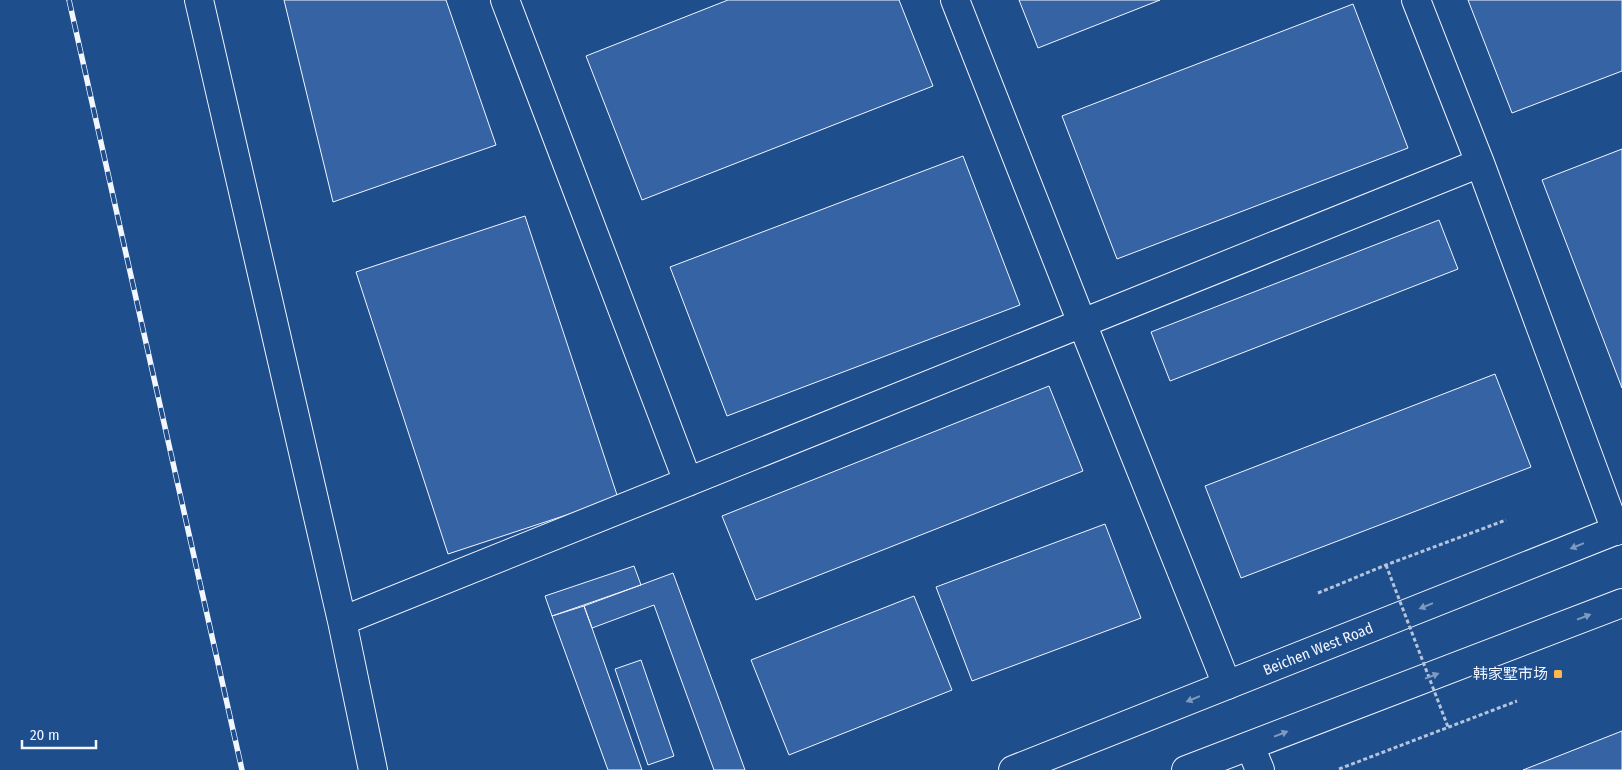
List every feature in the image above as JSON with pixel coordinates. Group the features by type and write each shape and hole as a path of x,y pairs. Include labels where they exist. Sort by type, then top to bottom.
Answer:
{"main road":[{"path":"199,0 342,621 373,770"},
{"path":"505,0 688,482"},
{"path":"955,0 1227,685"},
{"path":"1416,0 1619,529"},
{"path":"342,621 1480,163"},
{"name":"Beichen West Road","path":"1013,770 1619,529"},
{"path":"1186,770 1255,758 1622,603"}],"path":[{"path":"1318,593 1506,520"},
{"path":"1386,565 1448,728"},
{"path":"1339,769 1517,701"}],"building":[{"path":"284,0 446,0 496,145 333,202"},
{"path":"728,0 899,0 933,86 642,200 586,56"},
{"path":"1019,0 1160,0 1038,48"},
{"path":"1468,0 1622,0 1622,71 1512,113"},
{"path":"1353,4 1408,148 1117,259 1062,116"},
{"path":"1622,149 1622,388 1542,180"},
{"path":"963,156 1020,305 727,416 670,267"},
{"path":"525,216 618,498 448,554 356,272"},
{"path":"1439,220 1458,269 1170,381 1151,332"},
{"path":"1495,374 1531,467 1241,578 1205,486"},
{"path":"1049,386 1083,471 756,600 722,516"},
{"path":"1105,524 1141,618 972,681 936,587"},
{"path":"634,566 641,585 552,616 545,596"},
{"path":"673,573 745,770 714,770 654,605 592,628 584,606"},
{"path":"914,596 952,690 789,755 751,660"},
{"path":"584,606 642,770 608,770 552,616"},
{"path":"641,660 674,756 648,765 615,669"},
{"path":"1622,731 1622,770 1523,770"}],"railway":[{"path":"69,0 242,770"}],"place":[{"name":"韩家墅市场","path":"1558,674"}]}
